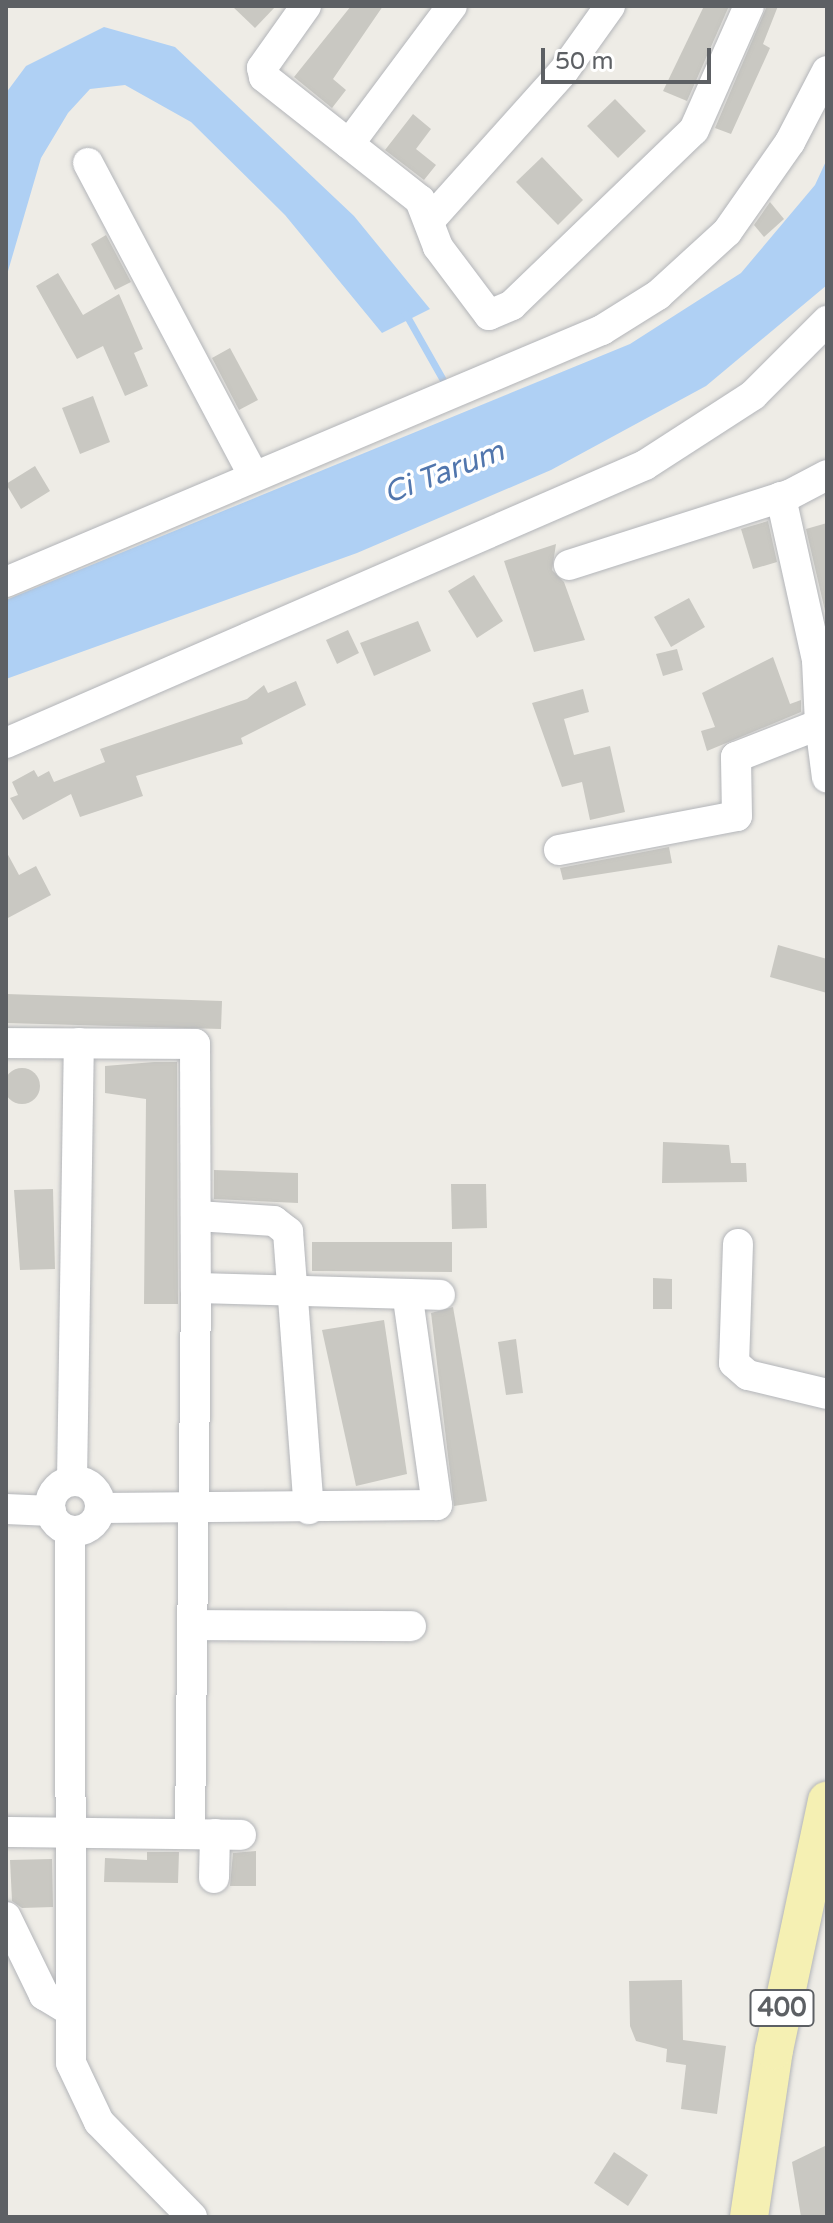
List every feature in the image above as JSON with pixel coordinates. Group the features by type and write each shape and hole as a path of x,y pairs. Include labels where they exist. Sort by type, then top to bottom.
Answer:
{"main road":[{"name":"400","path":"749,2217 774,2050 827,1801"}],"street":[{"path":"306,6 262,73 420,200 431,219 438,247 482,312 512,305 694,130 749,6"},
{"path":"349,144 452,6"},
{"path":"431,219 563,72 610,6"},
{"path":"6,582 252,473 602,330 658,295 727,232 790,142 827,71"},
{"path":"88,163 252,473"},
{"path":"6,743 645,465 753,395 827,321"},
{"path":"569,565 781,497 827,475"},
{"path":"781,497 817,660 820,724 827,778"},
{"path":"559,850 737,816 736,757 820,724"},
{"path":"6,1043 208,1046 197,1216 198,1508 195,1625 216,1834 214,1878"},
{"path":"72,1481 79,1043"},
{"path":"197,1216 284,1226 297,1295 309,1509"},
{"path":"738,1244 734,1363 748,1375 827,1394"},
{"path":"196,1288 297,1295 408,1298 440,1295"},
{"path":"101,1508 309,1509 437,1505 408,1298"},
{"path":"6,1509 60,1521 94,1524 101,1508 96,1491 72,1481"},
{"path":"72,1481 57,1489 72,1830 71,2063 93,2113 192,2217"},
{"path":"195,1625 411,1626"},
{"path":"6,1832 72,1830 216,1834"},
{"path":"6,1917 44,1995 69,2010"}],"water":[{"path":"104,27 175,47 354,216 430,309 382,333 285,215 191,122 125,85 90,89 68,113 41,158 6,278 6,93 26,66"},
{"name":"Ci Tarum","path":"827,159 827,285 706,386 551,470 357,553 6,679 6,600 630,344 741,273 815,185"}],"building":[{"path":"232,6 276,6 255,28"},
{"path":"351,6 383,6 333,79 346,90 332,108 294,77"},
{"path":"704,6 729,6 687,101 663,91"},
{"path":"767,6 778,6 763,44 770,48 731,134 715,128"},
{"path":"615,99 646,131 618,158 587,126"},
{"path":"413,114 431,129 416,149 436,165 424,180 385,150"},
{"path":"542,157 583,200 558,225 516,182"},
{"path":"770,202 784,219 764,237 754,225"},
{"path":"106,235 131,282 115,290 91,244"},
{"path":"58,273 83,315 119,294 143,349 134,353 148,386 125,396 103,346 77,359 36,286"},
{"path":"230,348 258,400 239,410 212,358"},
{"path":"93,396 110,442 80,454 62,408"},
{"path":"35,466 50,491 21,509 6,484"},
{"path":"768,521 777,562 753,569 741,529"},
{"path":"827,523 827,611 825,611 806,529"},
{"path":"556,544 552,570 564,582 585,640 534,652 504,561"},
{"path":"474,575 503,621 477,638 448,591"},
{"path":"689,598 705,627 671,647 654,617"},
{"path":"418,621 431,651 374,676 360,643"},
{"path":"348,630 359,653 337,664 326,640"},
{"path":"677,649 683,670 663,676 656,654"},
{"path":"773,657 790,704 801,700 801,712 707,751 701,731 715,727 702,693"},
{"path":"296,681 306,705 241,738 243,744 136,776 143,796 80,817 71,794 23,820 10,798 18,795 12,782 34,770 38,777 49,771 54,782 105,762 100,749 247,699 264,685 268,693"},
{"path":"583,689 589,712 564,719 574,755 610,746 625,812 590,820 582,782 562,787 532,703"},
{"path":"669,847 672,863 563,880 560,868"},
{"path":"6,851 19,875 36,866 51,895 6,919"},
{"path":"778,945 827,959 827,993 770,977"},
{"path":"6,994 222,1001 221,1029 6,1023"},
{"path":"177,1062 178,1304 144,1304 146,1099 105,1093 105,1066"},
{"path":"22,1068 35,1073 40,1086 35,1099 22,1104 9,1099 4,1086 9,1073"},
{"path":"663,1142 729,1145 731,1163 746,1163 747,1182 662,1183"},
{"path":"214,1170 298,1173 298,1203 214,1199"},
{"path":"451,1184 486,1184 487,1228 452,1229"},
{"path":"53,1189 55,1269 20,1270 14,1190"},
{"path":"312,1242 452,1242 452,1272 312,1271"},
{"path":"653,1278 672,1279 672,1309 653,1309"},
{"path":"453,1307 487,1501 454,1506 431,1313"},
{"path":"384,1320 407,1474 356,1486 322,1330"},
{"path":"516,1339 523,1393 506,1395 498,1342"},
{"path":"256,1851 256,1886 230,1886 233,1853"},
{"path":"147,1852 179,1852 178,1883 104,1882 105,1858 147,1860"},
{"path":"52,1859 53,1907 22,1908 12,1901 10,1860"},
{"path":"682,1980 683,2040 726,2046 717,2114 681,2109 686,2065 666,2062 667,2049 636,2041 630,2026 629,1981"},
{"path":"827,2145 827,2217 801,2217 792,2162"},
{"path":"614,2152 648,2175 628,2206 594,2183"}],"waterway":[{"path":"404,311 447,387"}]}
